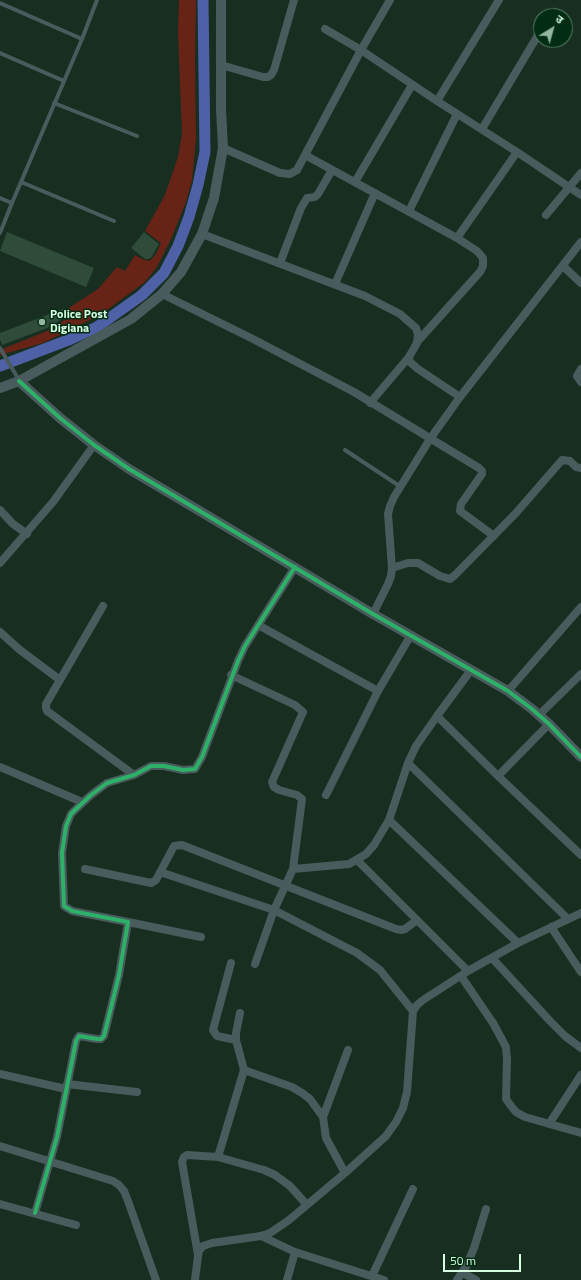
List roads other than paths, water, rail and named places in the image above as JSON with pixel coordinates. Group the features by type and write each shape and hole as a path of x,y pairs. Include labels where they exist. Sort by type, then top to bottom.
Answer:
{"street":[{"path":"0,388 19,380 131,319 162,294 182,272 202,234 214,198 223,148 221,109 221,0"},
{"path":"221,65 263,76 268,77 271,75 274,70 294,0"},
{"path":"223,148 280,173 290,174 297,170 361,50 390,0"},
{"path":"437,101 499,0"},
{"path":"325,29 361,50 412,85 570,187 581,196"},
{"path":"482,129 533,43"},
{"path":"355,182 412,85"},
{"path":"409,211 457,114"},
{"path":"457,238 517,152"},
{"path":"305,155 457,238 477,251 483,258 483,266 480,272 417,343 409,357 370,403"},
{"path":"280,263 301,208 307,198 314,197 318,194 332,170"},
{"path":"546,215 581,173"},
{"path":"335,284 375,193"},
{"path":"202,234 365,296 400,314 416,328 418,335 417,343"},
{"path":"373,614 388,584 392,568 388,514 390,506 430,440 460,397 581,242"},
{"path":"563,266 581,283"},
{"path":"162,294 251,338 354,392 482,471 480,478 461,504 460,511 494,536"},
{"path":"409,357 410,362 418,369 460,397"},
{"path":"581,369 576,376 581,382"},
{"path":"19,380 60,418 94,445 128,468 373,614 508,691 540,715 581,757"},
{"path":"0,564 53,502 94,445"},
{"path":"392,568 408,563 418,563 440,576 450,579 516,513 562,460 570,462 581,468"},
{"path":"0,510 13,524 27,534"},
{"path":"201,937 72,911 64,906 62,853 63,836 72,814 82,802 107,783 134,775 151,766 164,766 183,770 195,769 202,756 231,675 245,646 295,567"},
{"path":"103,606 46,704 47,711 134,775"},
{"path":"508,691 581,608"},
{"path":"258,625 378,691"},
{"path":"0,632 20,650 60,680"},
{"path":"326,794 378,691 411,635"},
{"path":"293,869 349,864 366,854 374,845 389,820 408,763 416,746 471,670"},
{"path":"540,715 581,674"},
{"path":"231,675 295,706 303,712 272,782 274,788 297,795 302,799 293,869 274,910 255,964"},
{"path":"437,716 581,855"},
{"path":"498,776 549,724"},
{"path":"408,763 568,919"},
{"path":"0,767 82,802"},
{"path":"389,820 518,943"},
{"path":"85,869 148,883 153,882 160,872 171,849 177,844 286,885 396,929 405,929 417,920"},
{"path":"357,860 417,920 465,974 506,1047 506,1099 516,1112 549,1124 581,1133"},
{"path":"160,872 274,910 342,945 380,970 413,1011"},
{"path":"195,1280 199,1251 203,1246 212,1243 261,1236 270,1233 284,1224 307,1205 386,1136 396,1122 403,1108 406,1092 413,1011 422,1000 518,943 581,913"},
{"path":"35,1213 57,1137 77,1038 82,1036 97,1039 104,1036 119,975 128,922"},
{"path":"551,927 581,972"},
{"path":"492,958 550,1021 565,1036 581,1048"},
{"path":"231,963 213,1030 217,1036 236,1040"},
{"path":"218,1157 244,1070 236,1040 240,1013"},
{"path":"323,1117 348,1050"},
{"path":"244,1070 292,1087 310,1099 323,1117 326,1138 345,1173"},
{"path":"0,1074 66,1087 137,1092"},
{"path":"549,1124 581,1075"},
{"path":"0,1146 113,1181 119,1185 124,1191 128,1200 156,1280"},
{"path":"198,1256 182,1162 184,1157 187,1155 218,1157 264,1170 275,1175 290,1186 307,1205"},
{"path":"372,1276 413,1189"},
{"path":"0,1204 76,1225"},
{"path":"457,1280 463,1272 474,1248 486,1209"},
{"path":"261,1236 295,1252 384,1280"},
{"path":"287,1280 295,1252"},
{"path":"463,1272 476,1280"}],"lane":[{"path":"0,233 97,0"},
{"path":"0,3 82,39"},
{"path":"0,53 64,81"},
{"path":"54,103 137,136"},
{"path":"21,182 114,221"},
{"path":"0,198 12,203"},
{"path":"0,348 19,380"},
{"path":"345,450 401,487"}],"waterway":[{"path":"0,366 71,339 97,327 142,295 164,273 178,246 189,217 205,152 203,0"}],"place":[{"name":"Police Post Digiana","path":"42,322"}]}
